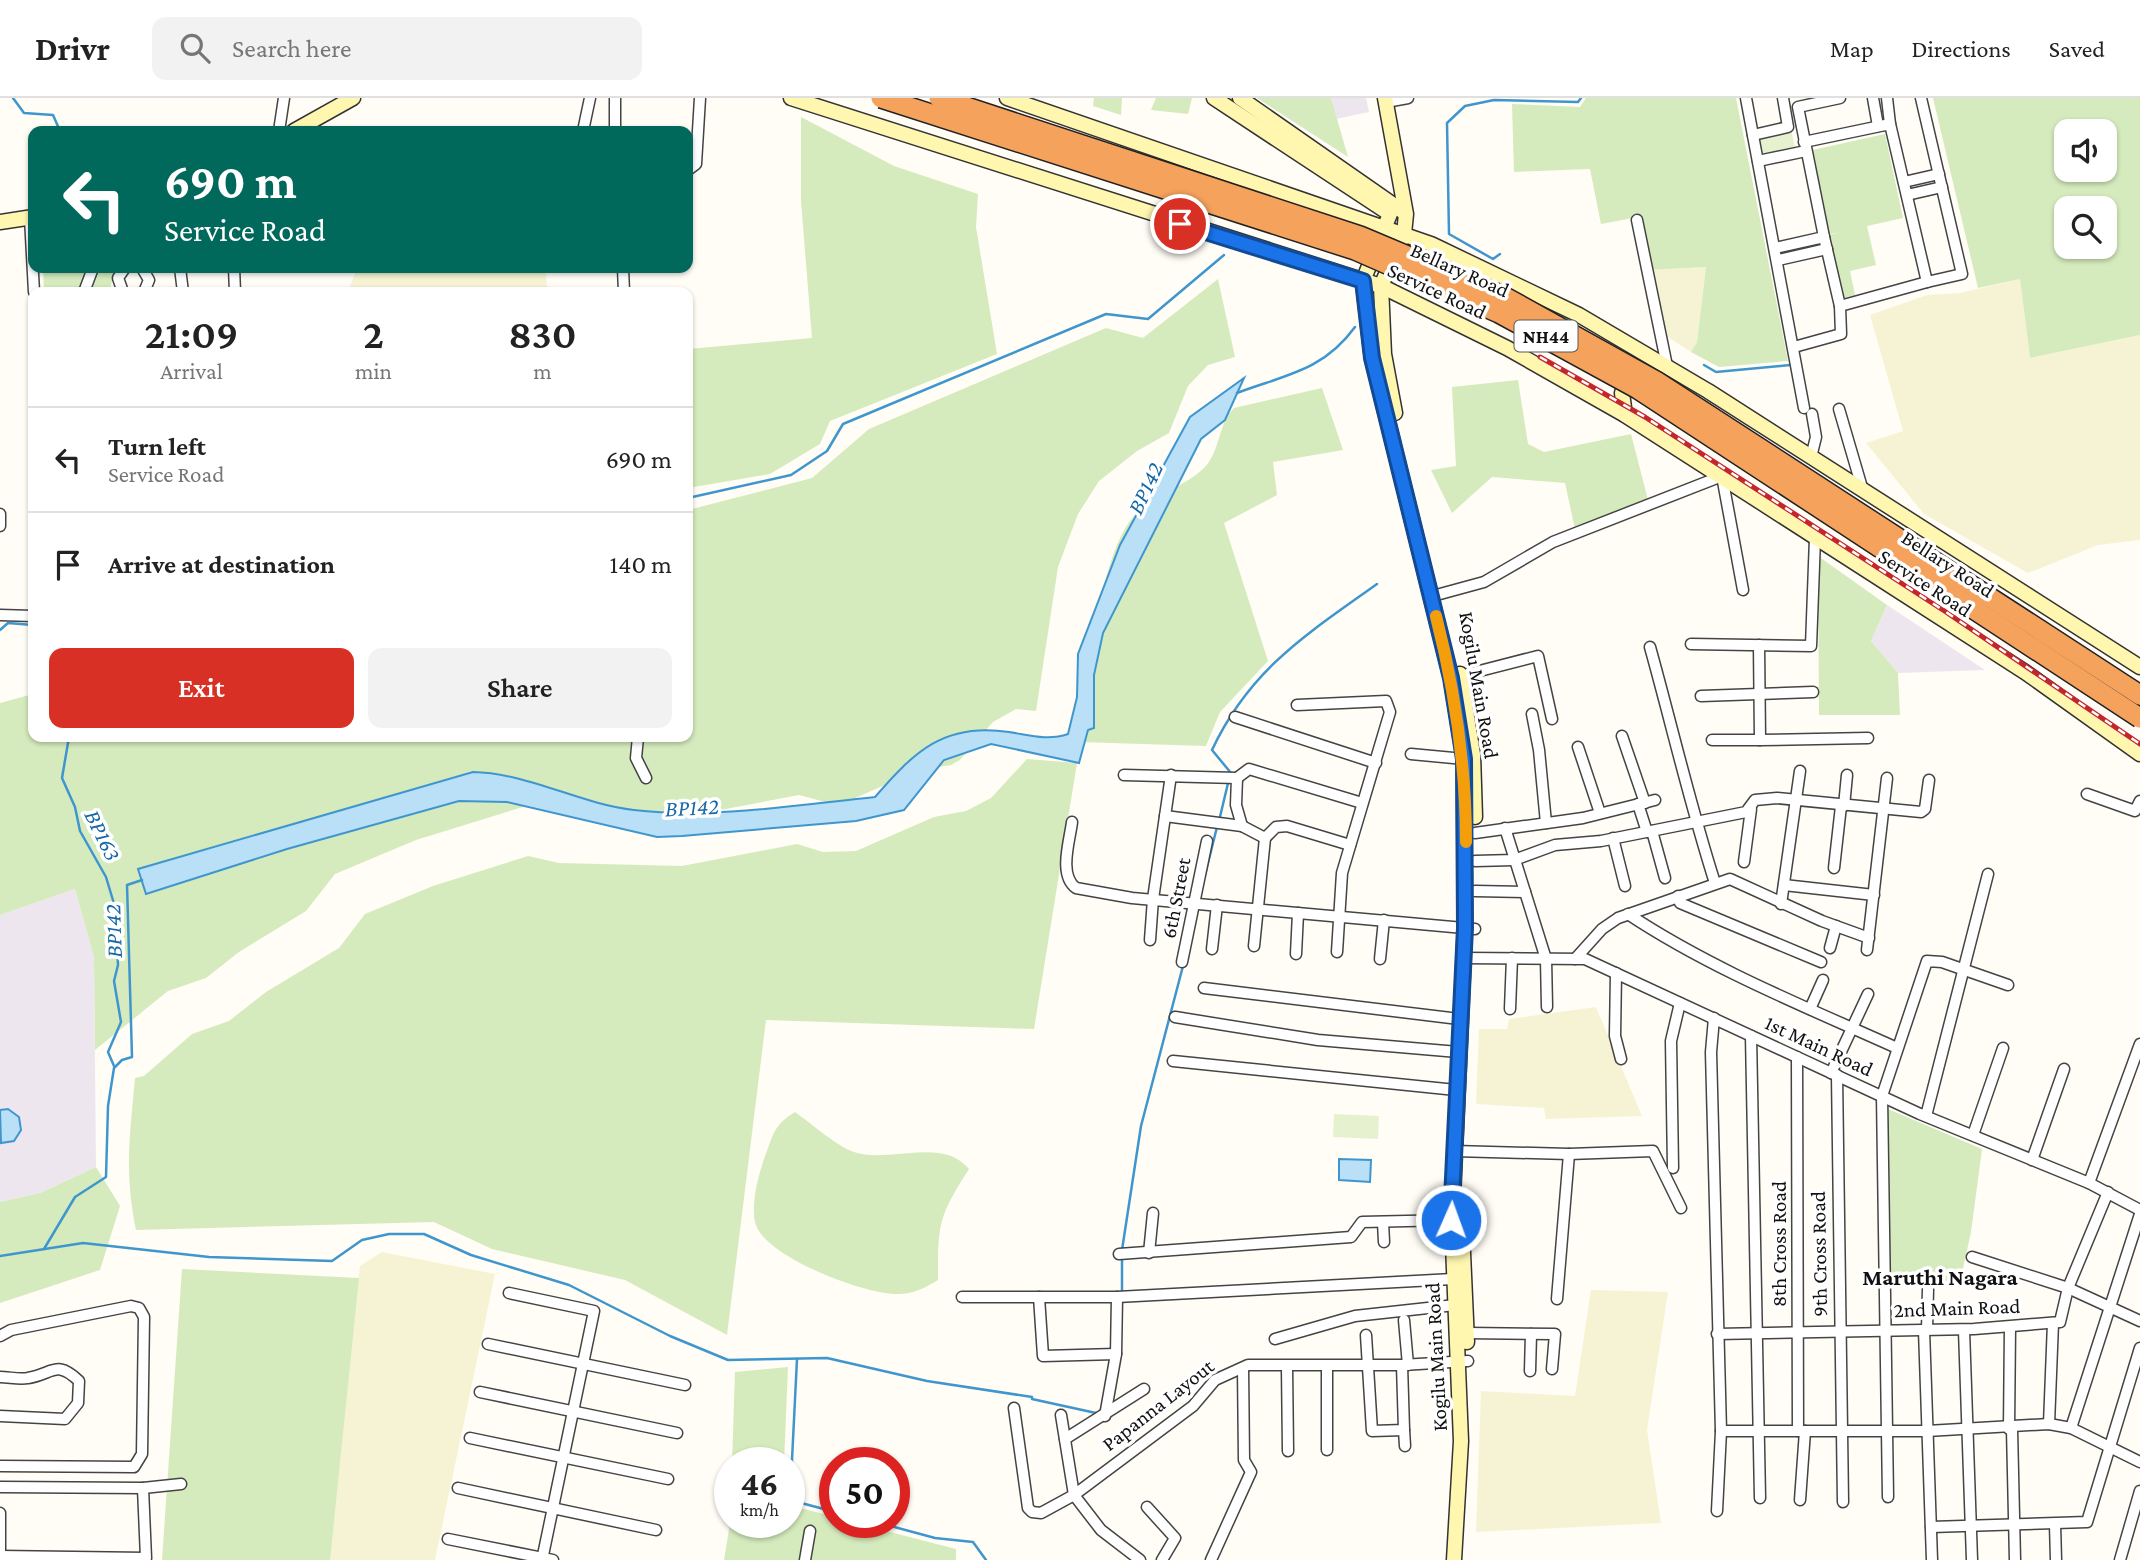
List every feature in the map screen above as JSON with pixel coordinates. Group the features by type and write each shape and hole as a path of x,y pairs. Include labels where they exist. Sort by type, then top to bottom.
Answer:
{"highway":[{"name":"Bellary Road","path":"881,98 1355,250 1499,313 1638,388 2140,718"},
{"name":"Bellary Road","path":"939,98 1360,236 1505,297 1656,381 2140,695"}],"main road":[{"path":"303,126 353,98"},
{"name":"Service Road","path":"791,98 1381,286 1507,348 1625,415 2025,672 2140,754"},
{"path":"1007,98 1399,218"},
{"path":"1214,98 1399,218"},
{"path":"1240,98 1441,249 1579,315 1664,363 2140,667"},
{"path":"1381,286 1399,218 1386,100"},
{"path":"0,222 28,217"},
{"path":"1363,281 1399,218"},
{"name":"Kogilu Main Road","path":"1363,281 1378,356 1439,604 1460,676 1474,754 1475,891 1470,928 1458,1151 1451,1220 1452,1279 1463,1361"},
{"name":"Kogilu Main Road","path":"1378,356 1381,286"},
{"path":"1625,415 1622,393 1628,378 1640,366 1664,363"},
{"name":"Kogilu Main Road","path":"1439,604 1464,759 1470,928"},
{"name":"Kogilu Main Road","path":"1464,1560 1461,1441 1466,1333 1456,1090 1459,1020 1468,958"},
{"name":"Kogilu Main Road","path":"1454,1560 1462,1522"}],"street":[{"path":"280,126 284,98"},
{"path":"584,126 590,98"},
{"path":"615,98 615,126"},
{"path":"693,166 696,164 700,98"},
{"path":"1386,100 1408,98"},
{"path":"1746,98 1808,411 1808,455"},
{"path":"1753,135 1788,127 1783,98"},
{"path":"1796,347 1840,334 1840,306 1798,106 1839,98"},
{"path":"1873,98 1904,182 1927,282"},
{"path":"1884,125 1886,98"},
{"path":"1840,306 1962,273 1921,98"},
{"path":"1758,161 1884,125"},
{"path":"1904,182 1939,174"},
{"path":"1907,195 1942,187"},
{"path":"1637,220 1664,363"},
{"path":"1775,248 1824,237"},
{"path":"1778,260 1827,250"},
{"path":"1839,409 1863,491"},
{"path":"1808,411 1816,437 1808,455"},
{"path":"1439,604 1484,582 1553,542 1722,476 1743,590"},
{"path":"0,514 0,526"},
{"path":"1691,644 1811,646 1815,538"},
{"path":"0,615 28,616"},
{"path":"1759,645 1760,740"},
{"path":"1650,647 1684,769 1695,822 1715,883"},
{"path":"1460,676 1538,656 1552,719"},
{"path":"1701,696 1813,692"},
{"path":"1297,705 1386,701 1390,712 1342,873 1337,952"},
{"path":"1532,714 1539,750 1546,822"},
{"path":"1235,717 1376,763"},
{"path":"1622,736 1646,802 1649,831 1665,878"},
{"path":"1712,740 1868,738"},
{"path":"638,742 636,758 646,778"},
{"path":"1578,747 1600,813"},
{"path":"1411,754 1464,759"},
{"path":"1124,775 1237,778 1249,769 1362,803"},
{"path":"1781,904 1800,771"},
{"path":"1150,940 1153,899 1171,775"},
{"path":"1834,869 1847,775"},
{"path":"1237,778 1236,805 1242,826"},
{"path":"1867,950 1887,778"},
{"path":"1744,862 1751,809 1755,800 1796,800 1921,812 1925,809 1929,780"},
{"path":"2087,794 2135,811 2140,801"},
{"path":"1475,834 1600,813 1646,802"},
{"path":"1475,861 1514,860 1556,845 1613,838 1751,809"},
{"path":"1166,816 1242,826 1265,838"},
{"path":"1072,821 1067,865 1070,883 1076,888 1153,899 1470,928"},
{"path":"1254,946 1265,838 1276,827 1287,826 1350,845"},
{"path":"1505,828 1546,959 1547,1007"},
{"path":"1613,838 1625,887"},
{"name":"6th Street","path":"1182,962 1207,841"},
{"path":"1926,1116 1988,874"},
{"path":"1575,959 1602,929 1628,914 1730,879 1781,904 1869,937"},
{"path":"1784,885 1874,895"},
{"path":"1475,891 1525,892"},
{"path":"1678,896 1680,903 1821,962"},
{"path":"1212,949 1217,905"},
{"path":"1296,954 1298,913"},
{"path":"1628,914 1656,933 1726,970 1897,1048"},
{"path":"1380,959 1384,920"},
{"path":"1830,948 1836,926"},
{"name":"1st Main Road","path":"1468,958 1585,959 1926,1116 2089,1183 2140,1212"},
{"path":"1510,1009 1512,958"},
{"path":"1888,1497 1884,1431 1882,1096 1927,961 1965,970 2008,985"},
{"path":"1616,973 1615,1036 1621,1059"},
{"path":"1810,1009 1823,980"},
{"path":"1204,988 1459,1020"},
{"path":"1834,1074 1868,994"},
{"path":"1673,1168 1671,1041 1680,1003"},
{"path":"1175,1017 1318,1040 1458,1052"},
{"path":"1714,1018 1711,1052 1721,1430 1717,1511"},
{"path":"1751,1036 1760,1498"},
{"path":"2089,1183 2140,1044"},
{"path":"1973,1136 2003,1048"},
{"name":"8th Cross Road","path":"1797,1057 1800,1500"},
{"path":"1173,1061 1456,1090"},
{"path":"2032,1160 2064,1069"},
{"name":"9th Cross Road","path":"1834,1074 1839,1331 1844,1431 1843,1502"},
{"path":"1458,1151 1569,1154 1653,1151 1681,1208"},
{"path":"1557,1300 1569,1154"},
{"path":"2049,1424 2053,1323 2060,1322 2068,1289 2108,1192"},
{"path":"2071,1428 2140,1212"},
{"path":"1149,1253 1153,1213"},
{"path":"1124,1254 1351,1237 1362,1223 1451,1220"},
{"path":"1383,1222 1384,1242"},
{"path":"1972,1257 2068,1289 2140,1321"},
{"path":"962,1297 1121,1297 1452,1279"},
{"path":"1928,1290 1925,1330 1932,1560"},
{"path":"448,1539 546,1559 553,1507 594,1311 509,1293"},
{"path":"1039,1297 1043,1356 1116,1354"},
{"path":"1105,1410 1116,1354 1121,1297"},
{"path":"1275,1339 1355,1316 1455,1305"},
{"path":"0,1336 11,1330 131,1306 138,1308 144,1317 142,1454 134,1467 0,1466"},
{"path":"1404,1320 1405,1446"},
{"name":"2nd Main Road","path":"1717,1334 1964,1329 2053,1323"},
{"path":"2010,1327 2010,1429 2015,1560"},
{"path":"1964,1329 1972,1560"},
{"path":"1466,1333 1555,1335 1552,1369"},
{"path":"1530,1371 1531,1334"},
{"path":"1366,1335 1372,1431 1404,1430"},
{"path":"488,1344 685,1385"},
{"path":"1931,1527 2087,1522 2140,1348"},
{"name":"Papanna Layout","path":"1014,1408 1028,1508 1032,1512 1041,1513 1074,1495 1194,1406 1215,1380 1243,1368 1405,1365 1463,1361"},
{"path":"1327,1366 1327,1450"},
{"path":"1287,1367 1288,1451"},
{"path":"1211,1560 1251,1472 1244,1460 1243,1368"},
{"path":"0,1377 27,1379 52,1369 67,1370 79,1381 78,1403 65,1419 0,1416"},
{"path":"1065,1439 1105,1410 1144,1389"},
{"path":"480,1392 677,1433"},
{"path":"1061,1415 1074,1495 1101,1530 1140,1560"},
{"path":"1721,1430 1927,1431 2010,1429 2049,1424 2071,1428 2140,1462"},
{"path":"470,1438 668,1479"},
{"path":"0,1487 143,1488 181,1484"},
{"path":"0,1513 0,1556 146,1558 143,1488"},
{"path":"458,1488 656,1530"},
{"path":"2120,1560 2140,1491"},
{"path":"1147,1507 1175,1538 1162,1560"},
{"path":"2055,1524 2056,1560"},
{"path":"805,1560 810,1531"}],"shaded area":[{"path":"1331,98 1366,98 1369,112 1336,119"},
{"path":"1706,267 1697,342 1691,352 1665,335 1649,270"},
{"path":"355,273 546,273 547,287 350,287"},
{"path":"2020,279 2030,358 2140,335 2140,540 2098,545 2028,573 1924,514 1866,443 1903,431 1870,315 1927,295 1960,293"},
{"path":"1887,605 1985,670 1898,673 1871,641"},
{"path":"75,889 94,958 96,1167 40,1193 0,1202 0,915"},
{"path":"1596,1007 1642,1116 1546,1119 1544,1108 1476,1104 1479,1029 1507,1029 1509,1019"},
{"path":"382,1252 495,1274 435,1560 328,1560 360,1266"},
{"path":"1591,1290 1668,1292 1647,1430 1661,1523 1476,1532 1481,1391 1575,1396"}],"green space":[{"path":"1094,98 1122,98 1121,115 1093,106"},
{"path":"1156,98 1192,98 1188,114 1151,110"},
{"path":"1257,98 1331,98 1348,157"},
{"path":"1586,98 1736,98 1788,361 1719,367 1691,352 1697,342 1706,267 1649,270 1638,217 1601,224 1590,169 1514,172 1512,104 1580,107"},
{"path":"1933,98 2140,98 2140,335 2030,358 2020,279 1978,288"},
{"path":"801,117 894,166 978,194 976,227 997,354 830,421 820,444 770,474 693,487 693,349 812,338 801,201"},
{"path":"1791,130 1795,147 1761,156 1758,139"},
{"path":"1885,134 1903,218 1867,226 1876,265 1850,271 1855,295 1843,298 1829,235 1840,232 1826,235 1808,151"},
{"path":"43,273 113,273 111,287 44,287"},
{"path":"1218,279 1235,357 1208,365 1188,386 1169,433 1137,451 1099,481 1078,514 1058,567 1036,711 1016,709 993,722 960,760 951,765 919,770 846,802 829,803 799,795 678,818 526,806 416,840 335,874 306,911 239,952 206,978 168,991 95,1050 94,958 75,889 0,915 0,703 28,695 28,742 693,742 693,509 812,478 869,429 1106,328 1143,338"},
{"path":"1518,380 1528,444 1544,452 1631,434 1648,500 1575,529 1565,483 1492,477 1452,513 1431,470 1456,466 1452,387"},
{"path":"1322,388 1343,450 1273,462 1277,495 1224,523 1268,661 1220,712 1206,746 1080,742 1097,622 1112,558 1123,533 1144,507 1203,469 1213,455 1225,422 1234,408"},
{"path":"1818,556 1887,605 1871,641 1898,673 1900,715 1819,715"},
{"path":"1027,759 1077,763 1034,1029 766,1020 727,1335 625,1280 492,1249 434,1222 136,1230 129,1171 135,1078 144,1076 192,1034 229,1021 266,992 339,948 365,914 433,886 528,856 559,863 682,866 797,844 823,852 856,851 934,817 966,811 991,798"},
{"path":"1888,1109 1982,1149 1971,1232 1960,1282 1888,1279"},
{"path":"795,1112 832,1140 854,1152 868,1155 930,1152 945,1154 958,1159 969,1169 951,1199 942,1222 938,1246 938,1280 919,1290 903,1294 863,1288 840,1281 795,1260 762,1235 754,1215 764,1159 775,1132 782,1122"},
{"path":"1334,1114 1379,1116 1378,1139 1333,1137"},
{"path":"96,1167 120,1206 100,1270 0,1303 0,1202 40,1193"},
{"path":"182,1269 359,1278 330,1560 162,1560"},
{"path":"788,1367 785,1447 733,1447 735,1372"},
{"path":"805,1509 819,1513 819,1538 910,1537 956,1549 956,1560 724,1560 728,1538 805,1538"}],"water":[{"path":"1244,378 1225,420 1201,439 1103,633 1094,675 1094,728 1088,730 1079,763 991,744 944,760 904,810 856,821 682,836 657,837 507,802 459,801 287,849 146,894 138,869 473,772 514,778 614,807 664,812 724,812 875,797 917,754 948,736 986,730 1046,737 1068,734 1077,697 1078,654 1120,545 1190,417"},
{"path":"8,1109 19,1117 21,1130 14,1141 1,1143 0,1110"},
{"path":"1339,1159 1371,1160 1370,1182 1339,1180"}],"waterway":[{"name":"BP163","path":"13,98 24,113 53,115 58,126"},
{"name":"BP142","path":"1500,254 1493,259 1449,234 1447,123 1465,106 1494,100 1578,102 1581,98"},
{"path":"693,497 791,475 827,451 843,424 1106,314 1148,319 1224,255"},
{"name":"BP142","path":"1237,393 1302,370 1330,353 1355,327"},
{"path":"1704,365 1716,372 1790,365"},
{"path":"1231,773 1212,750 1244,697 1282,655 1377,584"},
{"path":"0,630 8,623 28,625"},
{"name":"BP163","path":"68,742 62,778 75,807 80,831 106,877 115,907 118,965 114,981 121,1022 108,1052 114,1066"},
{"path":"1219,821 1229,779"},
{"path":"1205,875 1217,827"},
{"name":"BP163","path":"44,1249 75,1197 106,1177 108,1106 114,1068 122,1060 132,1057 127,885 142,880"},
{"path":"1122,1250 1141,1126 1183,966"},
{"path":"0,1256 83,1243 209,1257 332,1261 362,1240 389,1234 424,1234 471,1255 569,1285 670,1336 728,1360 827,1358 927,1381 1032,1397"},
{"path":"1122,1257 1122,1292"},
{"path":"797,1359 790,1500 819,1508"},
{"path":"1032,1399 1096,1413"},
{"path":"910,1531 935,1538 973,1542 986,1560"}],"railway":[{"path":"1540,357 1645,417 1946,612 2140,744"}],"slow traffic":[{"path":"1436,616 1451,678 1464,759 1466,842"}],"district":[{"name":"Maruthi Nagara","path":"1940,1277"}],"route":[{"path":"1180,224 1363,281 1372,358 1451,678 1464,759 1465,928 1451,1220"}]}
